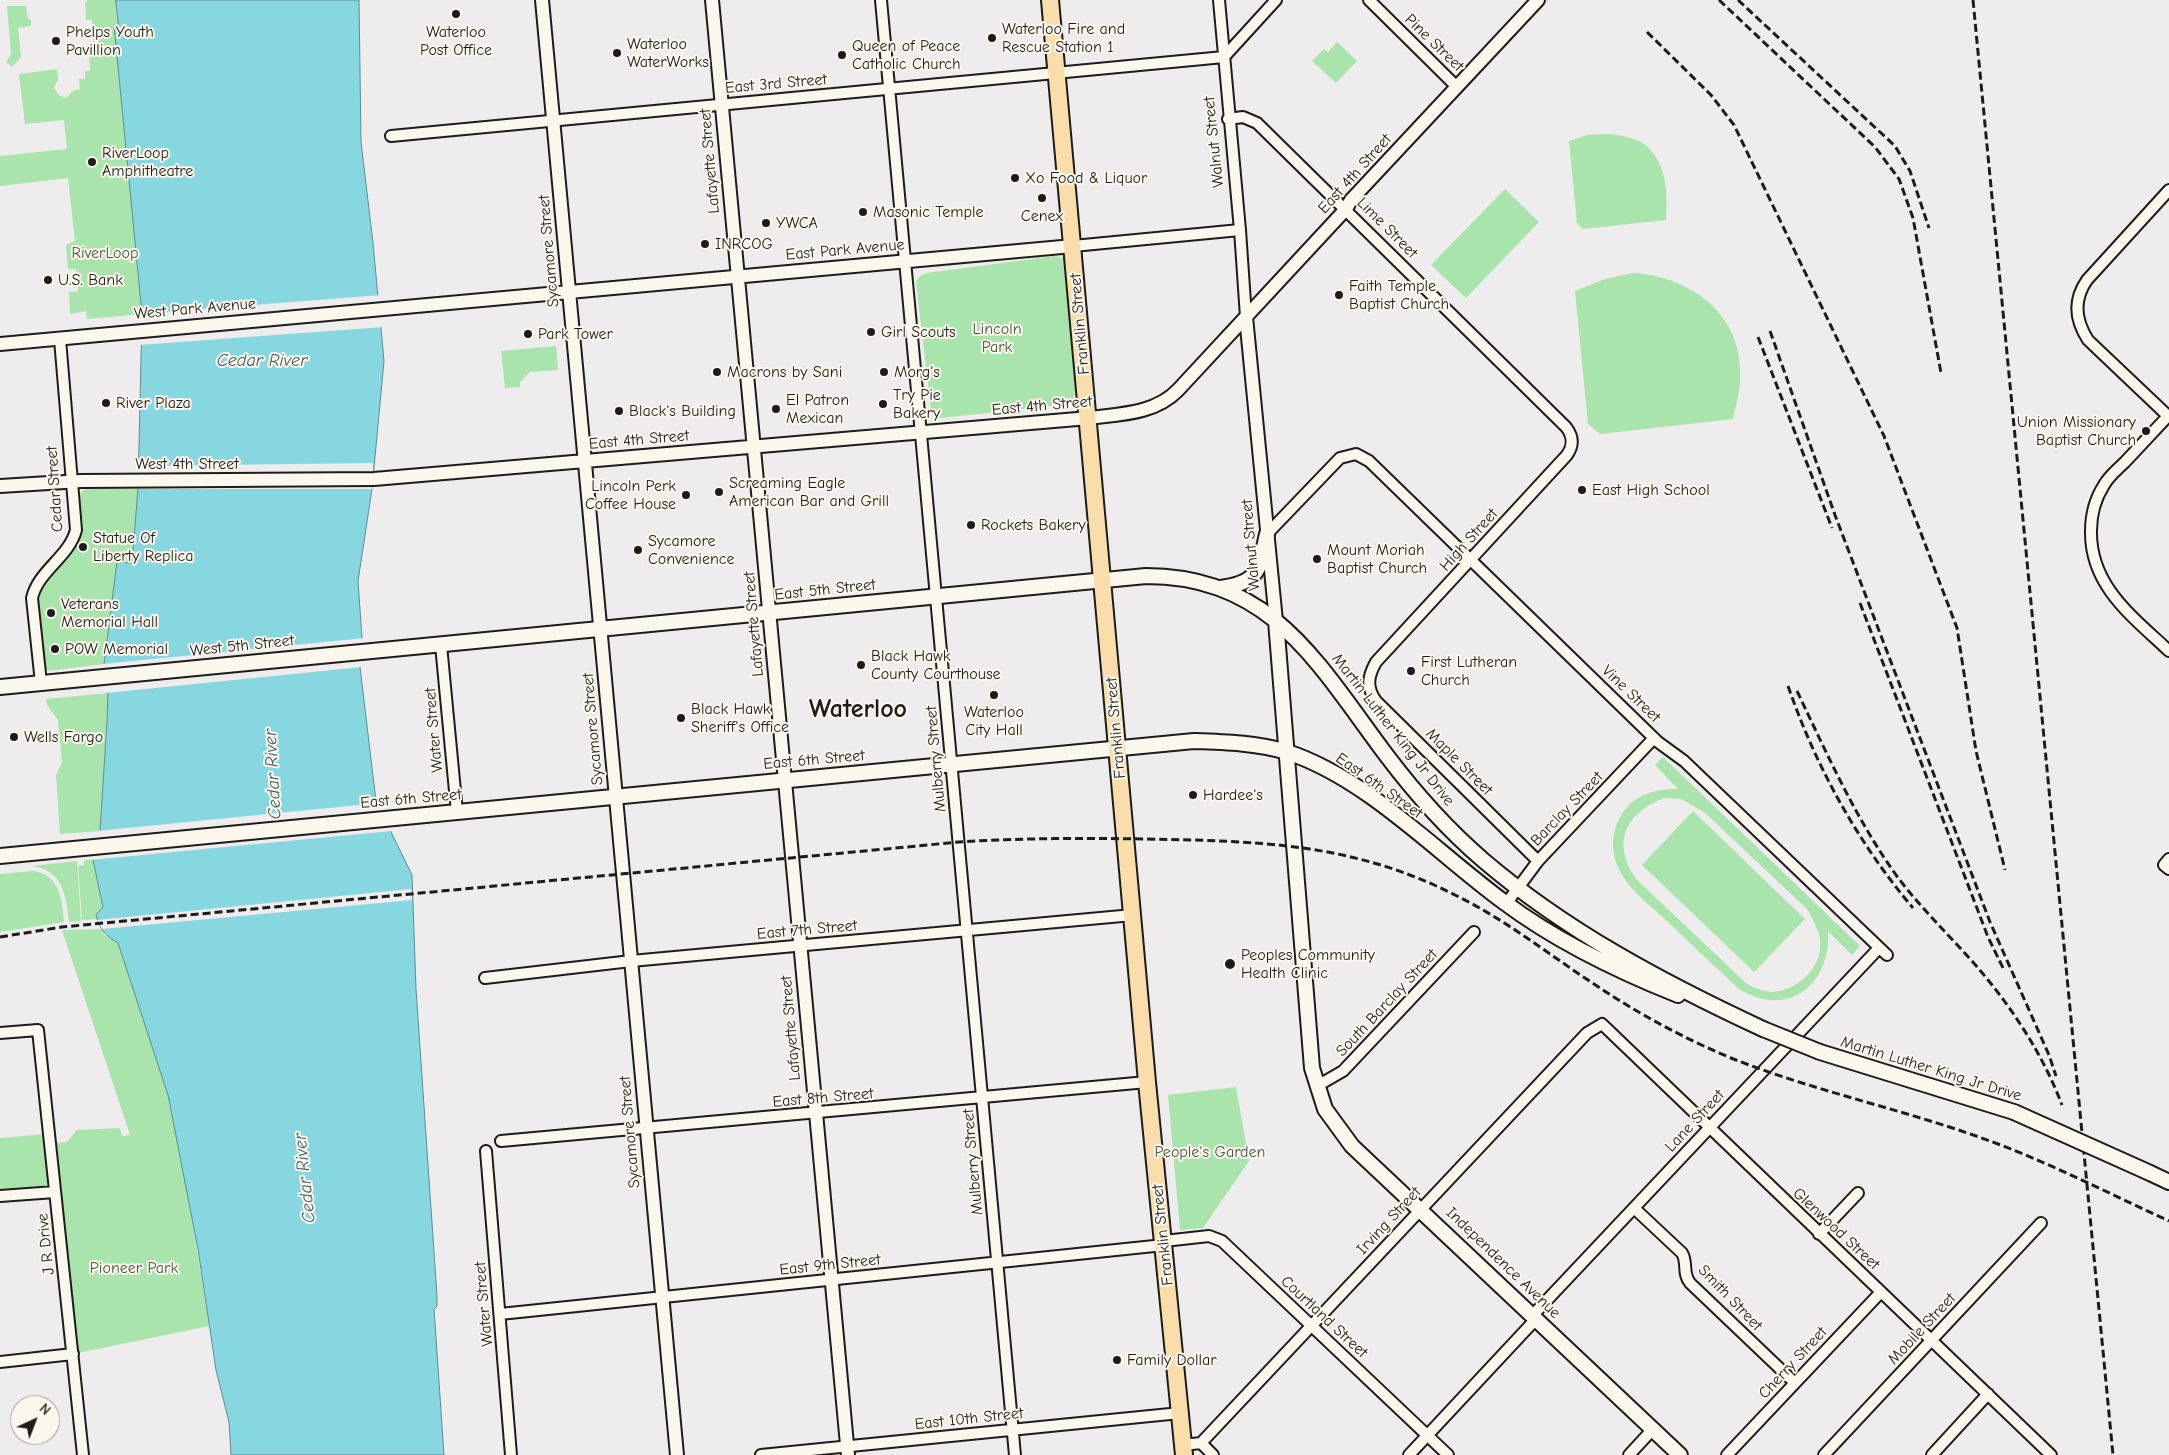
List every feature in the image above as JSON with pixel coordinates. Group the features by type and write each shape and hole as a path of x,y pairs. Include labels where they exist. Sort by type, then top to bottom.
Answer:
{"main road":[{"name":"Franklin Street","path":"1050,0 1089,418 1147,1082 1184,1450"},
{"path":"1220,588 1237,586 1248,581 1256,574 1261,563 1267,534"},
{"name":"East 5th Street","path":"367,651 1102,580 1164,576 1198,581 1220,588 1243,598 1276,621"},
{"name":"Walnut Street","path":"1276,621 1312,1068 1317,1086"},
{"name":"Martin Luther King Jr Drive","path":"1276,621 1293,635 1319,664 1388,757 1430,808 1463,842 1516,888 1594,940 1763,1029 1820,1052 2014,1112 2169,1182"},
{"name":"West 5th Street","path":"0,687 367,651"},
{"name":"East 6th Street","path":"0,856 1194,741 1244,744 1287,752 1327,770 1359,789 1506,904"},
{"name":"Martin Luther King Jr Drive","path":"1506,904 1561,939 1601,959 1675,994 1737,1016"},
{"name":"Independence Avenue","path":"1317,1086 1325,1109 1352,1146 1680,1455"}],"street":[{"name":"Sycamore Street","path":"542,0 677,1455"},
{"name":"Lafayette Street","path":"712,0 847,1451"},
{"name":"Mulberry Street","path":"881,0 1015,1455"},
{"name":"Walnut Street","path":"1219,0 1246,317 1276,621"},
{"path":"1224,56 1276,0"},
{"name":"Pine Street","path":"1369,0 1458,87"},
{"name":"East 4th Street","path":"374,479 1089,418 1147,409 1166,402 1538,0"},
{"name":"East 3rd Street","path":"391,136 1224,56"},
{"name":"Lime Street","path":"1228,118 1243,117 1257,123 1566,427 1572,437 1572,444"},
{"path":"2167,645 2112,596 2101,579 2094,558 2091,518 2095,503 2105,484 2169,416 2088,340 2080,326 2077,310 2079,294 2087,280 2169,190"},
{"name":"East Park Avenue","path":"393,308 1240,230"},
{"name":"West Park Avenue","path":"0,344 122,331 393,308"},
{"name":"Cedar Street","path":"41,683 32,598 34,587 74,537 76,530 60,339"},
{"name":"High Street","path":"1368,680 1376,662 1567,455 1572,444"},
{"name":"Vine Street","path":"1267,534 1340,458 1348,454 1356,454 1369,461 1654,738 1684,761 1883,952"},
{"name":"West 4th Street","path":"0,486 118,480 374,479"},
{"name":"Water Street","path":"441,645 457,812"},
{"name":"Maple Street","path":"1368,680 1371,694 1376,701 1538,861"},
{"name":"Barclay Street","path":"1506,904 1516,888 1538,861 1654,738"},
{"name":"East 7th Street","path":"485,978 631,961 1133,916"},
{"name":"South Barclay Street","path":"1317,1086 1343,1071 1474,932"},
{"name":"Lane Street","path":"1409,1455 1709,1128 1883,952"},
{"name":"Glenwood Street","path":"1602,1024 2051,1455"},
{"name":"Irving Street","path":"1201,1443 1587,1033 1602,1024"},
{"name":"J R Drive","path":"0,1033 38,1030 84,1455"},
{"name":"East 8th Street","path":"501,1141 1147,1082"},
{"name":"Water Street","path":"486,1151 511,1455"},
{"path":"0,1196 55,1192"},
{"path":"1820,1234 1858,1193"},
{"name":"Smith Street","path":"1634,1208 1682,1253 1685,1259 1685,1277 1690,1283 1795,1383"},
{"name":"Mobile Street","path":"1824,1455 2041,1223"},
{"name":"Courtland Street","path":"1164,1243 1209,1236 1216,1237 1448,1455"},
{"name":"East 9th Street","path":"500,1314 1164,1243"},
{"name":"Cherry Street","path":"1727,1455 1881,1292"},
{"path":"0,1362 73,1354"},
{"path":"1932,1455 1988,1394"},
{"name":"East 10th Street","path":"761,1455 847,1451 1013,1430 1180,1413"},
{"path":"1629,1455 1653,1429"},
{"path":"1184,1450 1201,1443 1213,1455"}],"green space":[{"name":"RiverLoop","path":"87,0 116,0 118,24 114,25 142,314 87,319 86,311 70,314 69,292 78,291 76,269 68,269 66,245 75,241 68,178 0,186 0,156 67,149 64,120 25,124 19,74 57,69 58,80 54,87 58,95 66,98 74,90 80,89 79,79 85,79 85,71 90,71 89,51 94,50 92,20 86,20 85,3"},
{"path":"7,6 26,6 28,19 31,19 31,26 18,28 21,57 12,67 6,62 11,54"},
{"path":"1337,42 1357,61 1336,83 1312,61 1324,49 1328,52"},
{"path":"1607,134 1635,140 1644,144 1652,151 1662,169 1667,200 1666,220 1583,229 1577,223 1569,141 1587,135"},
{"path":"1505,189 1539,222 1466,298 1431,265"},
{"name":"Lincoln Park","path":"1055,256 1063,258 1065,262 1075,391 1072,404 940,418 934,416 931,410 916,282 920,276 926,273"},
{"path":"1633,273 1672,281 1690,289 1706,300 1720,314 1730,330 1737,348 1740,369 1739,388 1733,419 1600,434 1588,424 1575,291 1605,279"},
{"path":"556,346 558,370 530,372 520,382 520,387 505,388 501,351"},
{"path":"87,488 138,489 132,563 117,563 104,664 48,671 43,665 37,593 76,543 80,529 78,502 82,491"},
{"path":"108,693 100,831 60,834 56,776 62,762 58,720 47,705 46,699"},
{"path":"1663,757 1860,946 1852,955 1828,931 1827,950 1822,967 1814,981 1803,992 1789,998 1774,1000 1757,997 1739,989 1639,895 1626,881 1617,865 1613,852 1613,839 1616,826 1622,814 1639,797 1661,790 1678,789 1655,765","holes":["1664,798 1681,799 1704,812 1808,910 1818,931 1820,949 1814,967 1808,975 1792,987 1773,992 1763,991 1747,984 1636,879 1628,866 1624,853 1624,842 1626,831 1631,821 1651,804"]},
{"path":"1693,811 1805,919 1754,972 1642,865"},
{"path":"84,860 93,860 103,907 96,915 97,919 82,920 78,866 84,865"},
{"path":"77,861 81,921 69,922 64,894 57,879 42,868 32,866"},
{"path":"32,871 49,877 54,882 62,905 64,922 0,932 0,874"},
{"name":"Pioneer Park","path":"102,929 105,936 118,942 168,1095 187,1186 209,1326 78,1353 55,1143 67,1142 77,1130 120,1128 122,1136 130,1135 62,930"},
{"name":"People's Garden","path":"1236,1087 1249,1161 1203,1228 1180,1230 1168,1095"},
{"path":"45,1134 50,1182 43,1187 0,1190 0,1138"}],"water":[{"name":"Cedar River","path":"116,0 359,0 361,142 384,361 372,489 358,581 362,638 360,667 376,801 412,875 416,989 437,1296 437,1306 434,1309 444,1455 231,1455 229,1422 216,1370 198,1249 168,1095 118,943 104,932 96,915 103,907 93,860 100,831 107,721 108,693 104,664 117,562 132,563 138,489 142,314 114,25 118,24"}],"pier":[{"path":"381,295 384,327 139,345 139,314"},
{"path":"373,463 372,489 135,489 134,466"},
{"path":"365,638 362,667 106,693 102,664"},
{"path":"379,803 392,831 90,860 97,831"},
{"path":"411,889 412,900 102,929 97,920"}],"railway":[{"path":"1719,0 1875,147 1899,179 1913,218 1941,373"},
{"path":"1738,0 1895,146 1910,171 1929,228"},
{"path":"1973,0 2113,1455"},
{"path":"1647,32 1711,95 1734,125 1884,436 1957,628 1976,751 2005,870"},
{"path":"1770,331 1835,515 1990,922 2049,1055 2056,1076"},
{"path":"1758,337 1832,528"},
{"path":"1860,603 1988,937 2004,970"},
{"path":"1788,686 1812,746 1840,803 1874,857 1913,908"},
{"path":"1797,691 1843,786 1881,854 1923,908 1972,961 1999,994 2045,1066 2062,1105"},
{"path":"0,937 62,927 959,842 1147,839 1228,841 1305,848 1381,865 1419,878 1457,896 1510,926 1627,1005 1678,1033 1731,1058 1792,1080 1979,1137 2051,1166 2169,1221"}],"place":[{"name":"Waterloo Post Office","path":"456,14"},
{"name":"Waterloo Fire and Rescue Station 1","path":"992,38"},
{"name":"Phelps Youth Pavillion","path":"56,41"},
{"name":"Waterloo WaterWorks","path":"617,53"},
{"name":"Queen of Peace Catholic Church","path":"842,55"},
{"name":"RiverLoop Amphitheatre","path":"92,162"},
{"name":"Xo Food & Liquor","path":"1015,178"},
{"name":"Cenex","path":"1042,198"},
{"name":"Masonic Temple","path":"863,212"},
{"name":"YWCA","path":"766,223"},
{"name":"INRCOG","path":"705,244"},
{"name":"U.S. Bank","path":"48,280"},
{"name":"Faith Temple Baptist Church","path":"1339,295"},
{"name":"Girl Scouts","path":"871,332"},
{"name":"Park Tower","path":"528,334"},
{"name":"Macrons by Sani","path":"717,372"},
{"name":"Morg's","path":"884,372"},
{"name":"River Plaza","path":"106,403"},
{"name":"Try Pie Bakery","path":"883,404"},
{"name":"El Patron Mexican","path":"776,409"},
{"name":"Black's Building","path":"619,411"},
{"name":"Union Missionary Baptist Church","path":"2146,431"},
{"name":"East High School","path":"1582,490"},
{"name":"Screaming Eagle American Bar and Grill","path":"719,492"},
{"name":"Lincoln Perk Coffee House","path":"686,495"},
{"name":"Rockets Bakery","path":"971,525"},
{"name":"Statue Of Liberty Replica","path":"83,547"},
{"name":"Sycamore Convenience","path":"638,550"},
{"name":"Mount Moriah Baptist Church","path":"1317,559"},
{"name":"Veterans Memorial Hall","path":"51,613"},
{"name":"POW Memorial","path":"55,649"},
{"name":"Black Hawk County Courthouse","path":"861,665"},
{"name":"First Lutheran Church","path":"1411,671"},
{"name":"Waterloo City Hall","path":"994,695"},
{"name":"Black Hawk Sheriff's Office","path":"681,718"},
{"name":"Wells Fargo","path":"14,737"},
{"name":"Hardee's","path":"1193,795"},
{"name":"Peoples Community Health Clinic","path":"1230,964"},
{"name":"Family Dollar","path":"1117,1360"}],"district":[{"name":"Waterloo","path":"858,710"}]}
